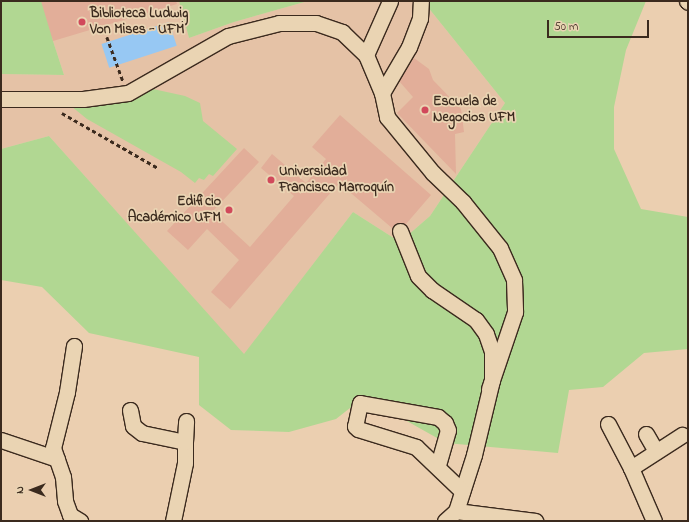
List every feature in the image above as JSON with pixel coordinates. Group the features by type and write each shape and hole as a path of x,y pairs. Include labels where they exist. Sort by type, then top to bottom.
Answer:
{"street":[{"path":"366,55 390,1"},
{"path":"382,93 409,47 420,18 421,1"},
{"path":"1,99 83,99 128,93 228,36 280,23 316,23 342,32 366,55 382,93 387,117 433,173 463,202 500,248 514,280 515,312 489,389 462,491 451,516 535,521"},
{"path":"400,231 418,276 432,290 470,314 486,334 494,361 489,389"},
{"path":"74,346 67,392 53,448 62,477 64,501 70,514 80,521"},
{"path":"438,465 448,430 446,423 438,417 360,403 355,426 358,429 416,448 438,465 462,491"},
{"path":"130,410 133,426 142,433 185,442"},
{"path":"173,521 185,463 186,421"},
{"path":"608,424 631,468 654,521"},
{"path":"646,434 656,451"},
{"path":"631,468 682,435"},
{"path":"1,440 57,459"}],"path":[{"path":"107,38 126,89"},
{"path":"58,111 158,168"}],"shaded area":[{"name":"Universidad Francisco Marroquín","path":"46,1 179,1 189,38 234,22 308,1 423,1 505,103 430,216 400,242 353,212 244,355 49,136 1,149 1,74 64,75 53,41"}],"green space":[{"path":"1,1 46,1 53,41 64,75 1,74"},
{"path":"179,1 308,1 234,22 189,38"},
{"path":"423,1 646,1 626,50 614,107 614,149 641,209 688,217 688,349 644,353 603,387 569,390 558,453 446,443 364,397 336,419 289,432 231,430 199,405 199,357 89,333 42,287 1,280 1,149 49,136 244,354 353,212 400,242 430,216 505,103"},
{"path":"153,89 185,96 200,103 203,121 237,149 213,176 209,174 204,180 199,178 195,183 181,172 87,119 71,106 115,103"}],"water":[{"path":"169,22 177,46 109,68 101,44"}],"building":[{"name":"Biblioteca Ludwig Von Mises - UFM","path":"41,1 176,1 177,4 53,41"},
{"name":"Escuela de Negocios UFM","path":"414,58 429,69 433,80 461,109 464,132 455,134 456,174 397,113 413,97 399,81"},
{"name":"Edificio Académico UFM","path":"340,115 431,195 406,224 397,223 392,228 339,183 230,309 211,292 239,260 207,229 188,250 167,231 244,148 259,162 212,212 250,247 294,196 261,168 272,154 306,183 326,159 312,147"}],"place":[{"name":"Biblioteca Ludwig Von Mises - UFM","path":"82,22"},
{"name":"Escuela de Negocios UFM","path":"425,110"},
{"name":"Universidad Francisco Marroquín","path":"271,180"},
{"name":"Edificio Académico UFM","path":"229,210"}]}
